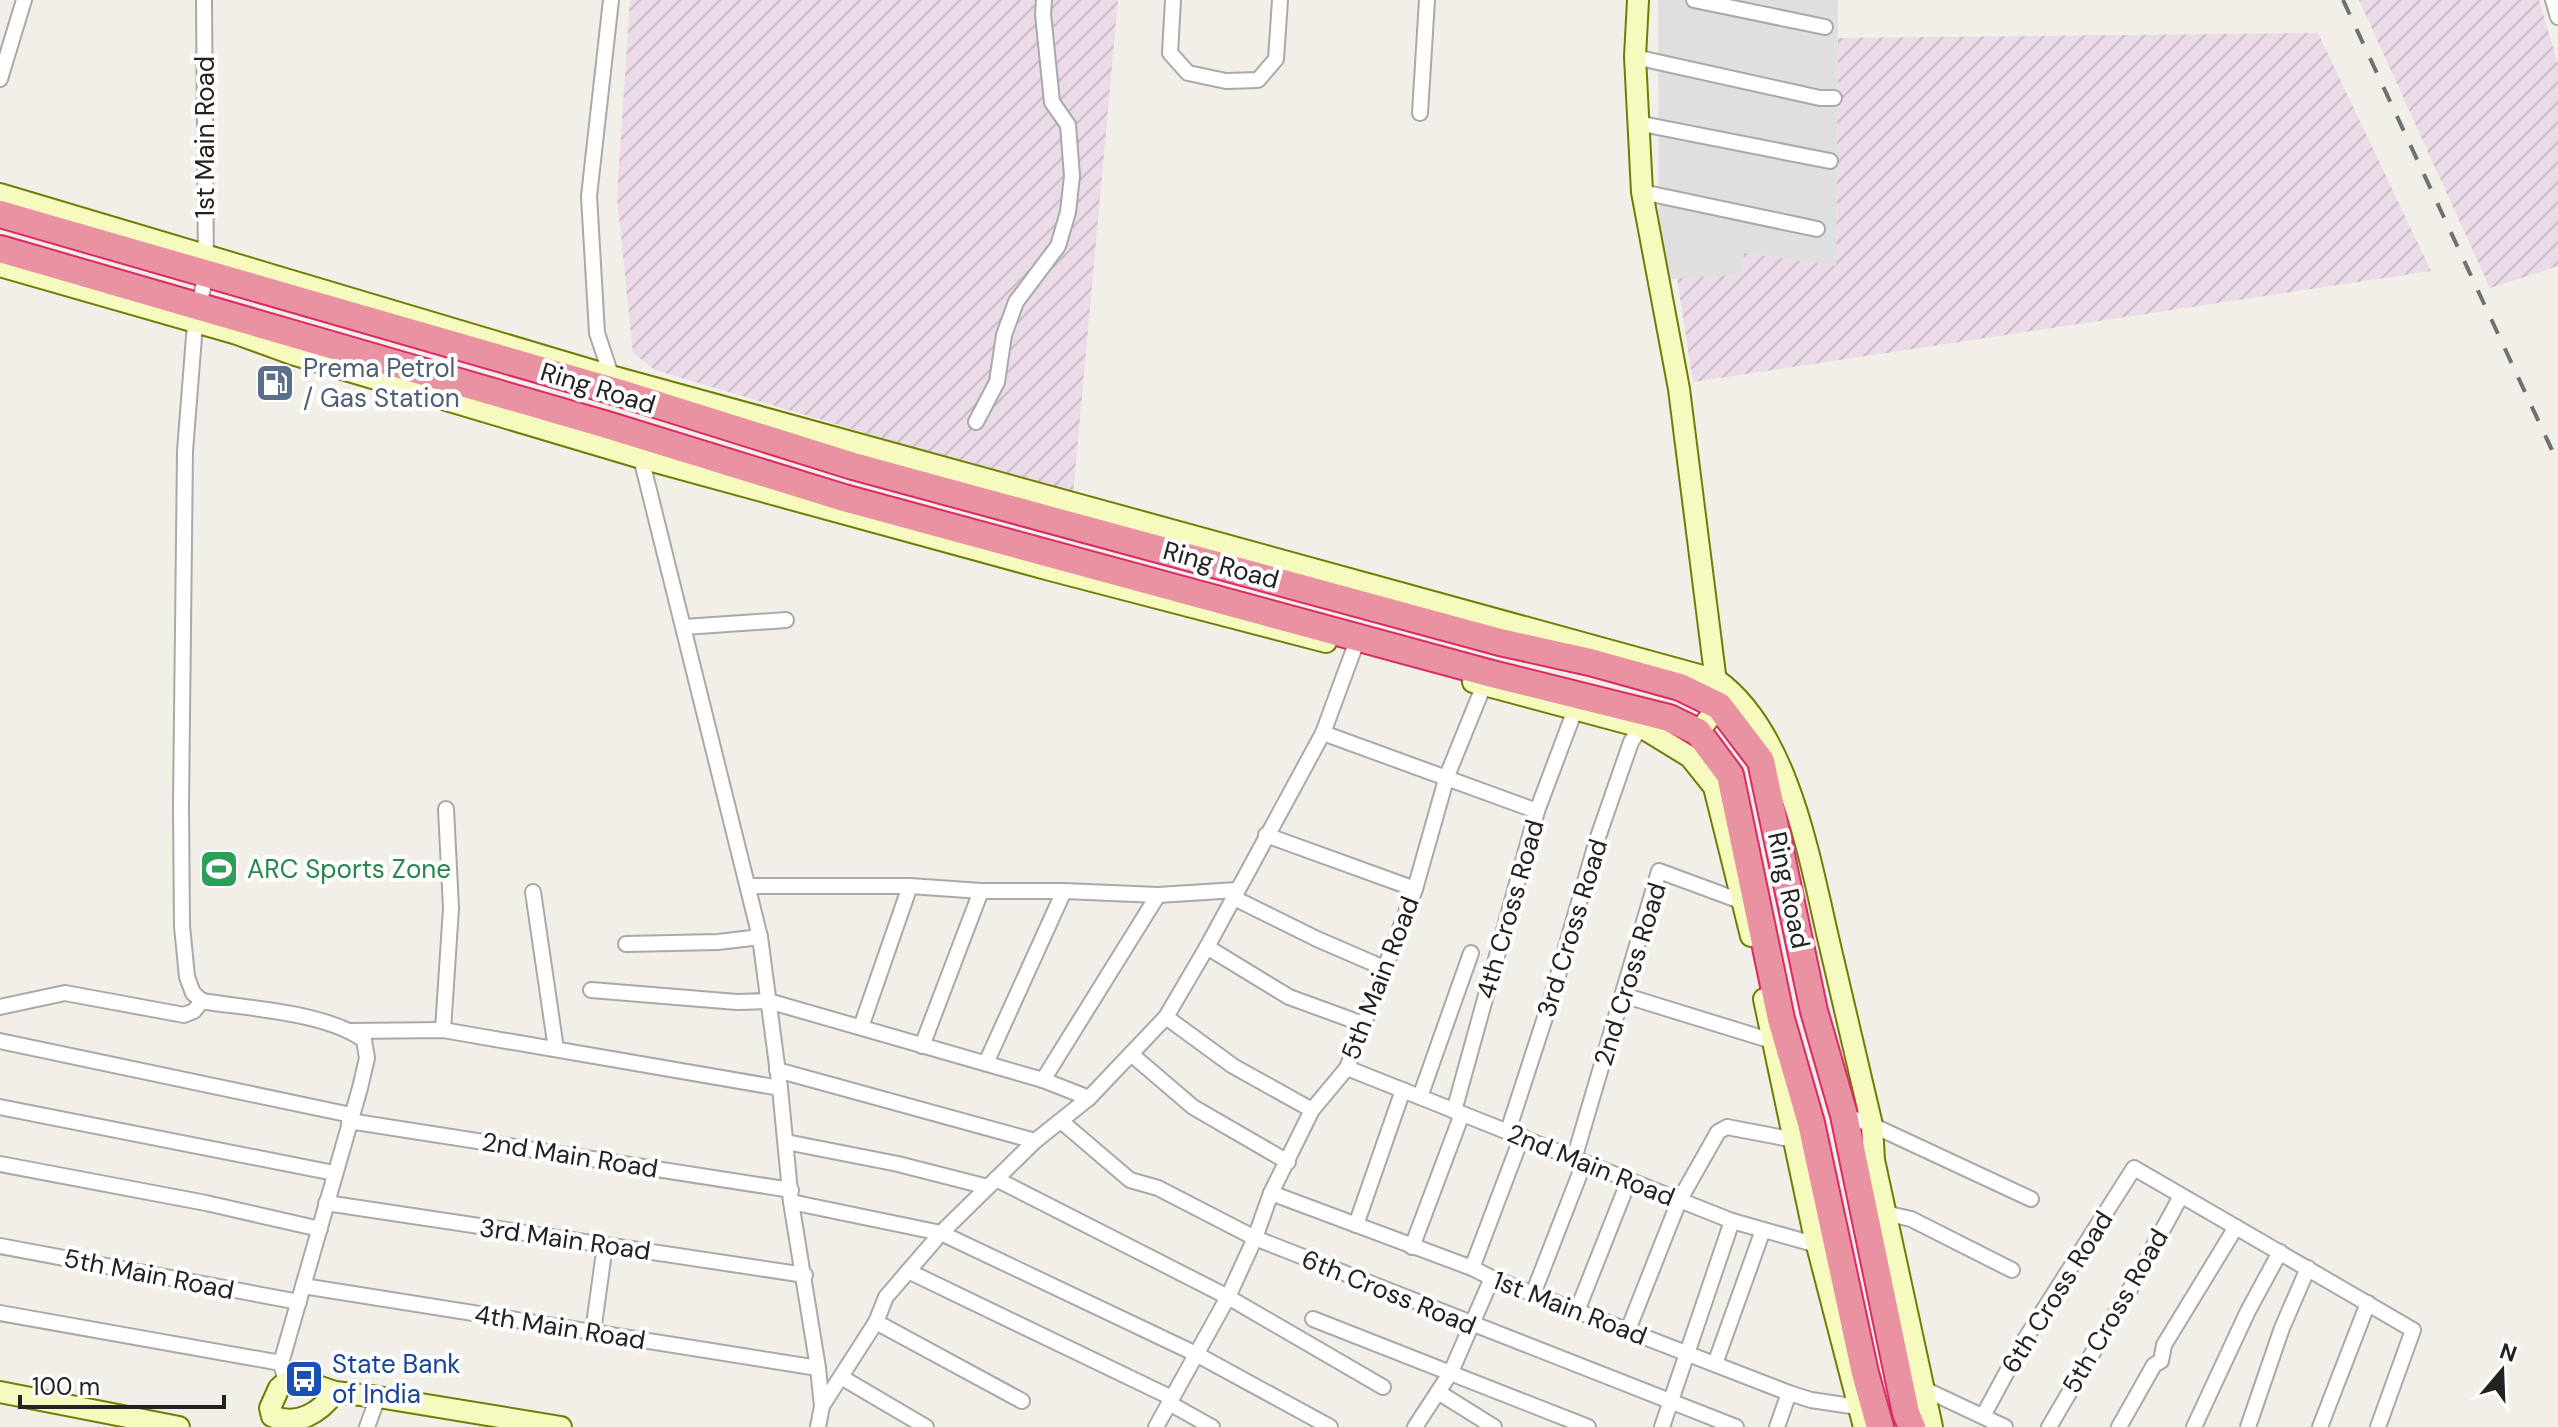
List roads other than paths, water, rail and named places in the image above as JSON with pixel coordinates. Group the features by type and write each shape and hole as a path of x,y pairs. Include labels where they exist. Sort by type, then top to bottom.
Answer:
{"highway":[{"name":"Ring Road","path":"0,214 206,263 614,384 853,466 1500,642 1590,662 1680,687 1718,693 1761,761 1814,1011 1844,1115 1889,1323 1911,1385 1906,1413 1912,1427"},
{"name":"Ring Road","path":"0,249 197,315 623,429 844,498 1492,674 1669,718 1698,732 1730,775 1781,1019 1811,1123 1828,1248 1855,1326 1869,1416"},
{"path":"1855,1326 1889,1323"}],"street":[{"path":"0,79 24,0"},
{"name":"1st Main Road","path":"202,1001 193,993 187,977 182,926 181,821 185,451 197,315 206,263 204,0"},
{"path":"611,0 589,196 597,333 614,384"},
{"path":"976,422 997,382 1004,335 1016,302 1058,246 1068,212 1072,176 1068,125 1052,102 1044,0"},
{"path":"1173,0 1170,53 1188,73 1226,81 1258,80 1276,59 1280,0"},
{"path":"1420,113 1427,0"},
{"path":"1638,0 1635,57 1642,192 1679,389 1718,693 1698,732"},
{"path":"1694,0 1825,27"},
{"path":"2553,0 2558,17"},
{"path":"1635,57 1820,98 1834,98"},
{"path":"1637,123 1830,161"},
{"path":"1642,192 1817,229"},
{"path":"0,194 206,263"},
{"path":"0,266 197,315 237,334 295,355 641,458 1641,727 1690,757 1714,787 1743,902 1795,1140 1828,1248 1869,1416"},
{"path":"623,429 641,458 750,886 760,937 791,1196 818,1368 822,1406 818,1427"},
{"path":"684,627 786,620"},
{"path":"822,1406 876,1322 886,1297 941,1233 1035,1141 1089,1098 1166,1017 1323,733 1354,649"},
{"name":"5th Main Road","path":"1156,1427 1228,1297 1255,1238 1271,1193 1312,1110 1347,1068 1415,889 1447,776 1484,685"},
{"path":"1718,693 1734,693 1756,718 1792,795 1872,1125 1874,1160 1911,1385 1932,1427"},
{"name":"4th Cross Road","path":"1412,1247 1458,1112 1537,811 1575,710"},
{"name":"3rd Cross Road","path":"1472,1268 1515,1133 1597,840 1631,742 1641,727"},
{"path":"1323,733 1537,811"},
{"path":"443,1030 451,908 446,809"},
{"path":"1266,835 1415,889"},
{"name":"2nd Cross Road","path":"1533,1294 1579,1161 1659,871 1743,902"},
{"path":"750,886 910,886 981,891 1235,894 1317,939 1384,968"},
{"path":"861,1027 910,886"},
{"path":"922,1046 981,891"},
{"path":"986,1063 1064,891"},
{"path":"533,892 556,1049"},
{"path":"1043,1080 1158,895"},
{"path":"626,944 718,942 760,937"},
{"path":"1207,947 1289,997 1363,1024"},
{"path":"1420,1097 1471,953"},
{"path":"591,990 737,1002 768,1001 1043,1080 1089,1098"},
{"path":"0,1007 65,993 184,1015 194,1011 202,1001 324,1020 364,1040 367,1058 303,1286 284,1372 273,1396 268,1421 287,1424 300,1421 322,1408 335,1392"},
{"path":"1623,995 1772,1041"},
{"path":"1166,1017 1233,1066 1312,1110"},
{"path":"351,1031 443,1030 780,1088"},
{"name":"2nd Main Road","path":"0,1041 350,1118 791,1196 941,1233 1196,1354 1330,1427"},
{"path":"1131,1054 1193,1107 1288,1162"},
{"name":"2nd Main Road","path":"1347,1068 1732,1221 1828,1248"},
{"path":"777,1070 1035,1141"},
{"path":"1356,1225 1403,1090"},
{"path":"0,1107 334,1173"},
{"path":"1844,1115 2031,1199"},
{"name":"6th Cross Road","path":"1062,1122 1130,1180 1158,1188 1255,1238 1728,1426"},
{"path":"1628,1330 1679,1201 1712,1138 1727,1127 1795,1140"},
{"path":"786,1142 992,1183 1228,1297 1383,1387"},
{"path":"0,1164 191,1200 320,1229"},
{"name":"6th Cross Road","path":"1983,1416 2022,1344 2134,1168 2181,1196"},
{"path":"1577,1311 1629,1180"},
{"name":"1st Main Road","path":"1271,1193 1472,1268 1789,1393 1869,1416"},
{"path":"2181,1196 2413,1330 2378,1427"},
{"name":"5th Cross Road","path":"2049,1427 2181,1196"},
{"name":"3rd Main Road","path":"326,1203 805,1275"},
{"path":"1885,1213 1911,1219 2012,1270"},
{"path":"1662,1427 1732,1221"},
{"path":"2119,1427 2154,1365 2161,1361 2164,1345 2236,1227"},
{"path":"1715,1364 1763,1230"},
{"path":"593,1332 605,1245"},
{"name":"5th Main Road","path":"0,1246 299,1302"},
{"path":"2194,1427 2248,1311 2280,1252"},
{"path":"2248,1427 2282,1328 2308,1268"},
{"path":"908,1271 1171,1400 1212,1427"},
{"path":"1415,1427 1451,1372 1492,1278"},
{"name":"4th Main Road","path":"303,1286 818,1368"},
{"path":"2320,1427 2368,1303"},
{"path":"0,1313 284,1372 335,1392 561,1427"},
{"path":"1313,1319 1588,1427"},
{"path":"876,1322 1022,1401"},
{"path":"841,1377 926,1427"},
{"path":"1911,1385 2005,1427"},
{"path":"0,1392 171,1426"},
{"path":"1438,1392 1494,1427"},
{"path":"1777,1427 1789,1393"},
{"path":"367,1427 378,1397"}],"railway":[{"path":"2343,0 2558,463"}],"place":[{"name":"Prema Petrol / Gas Station","path":"275,383"},
{"name":"ARC Sports Zone","path":"219,869"},
{"name":"State Bank of India","path":"304,1379"}]}
